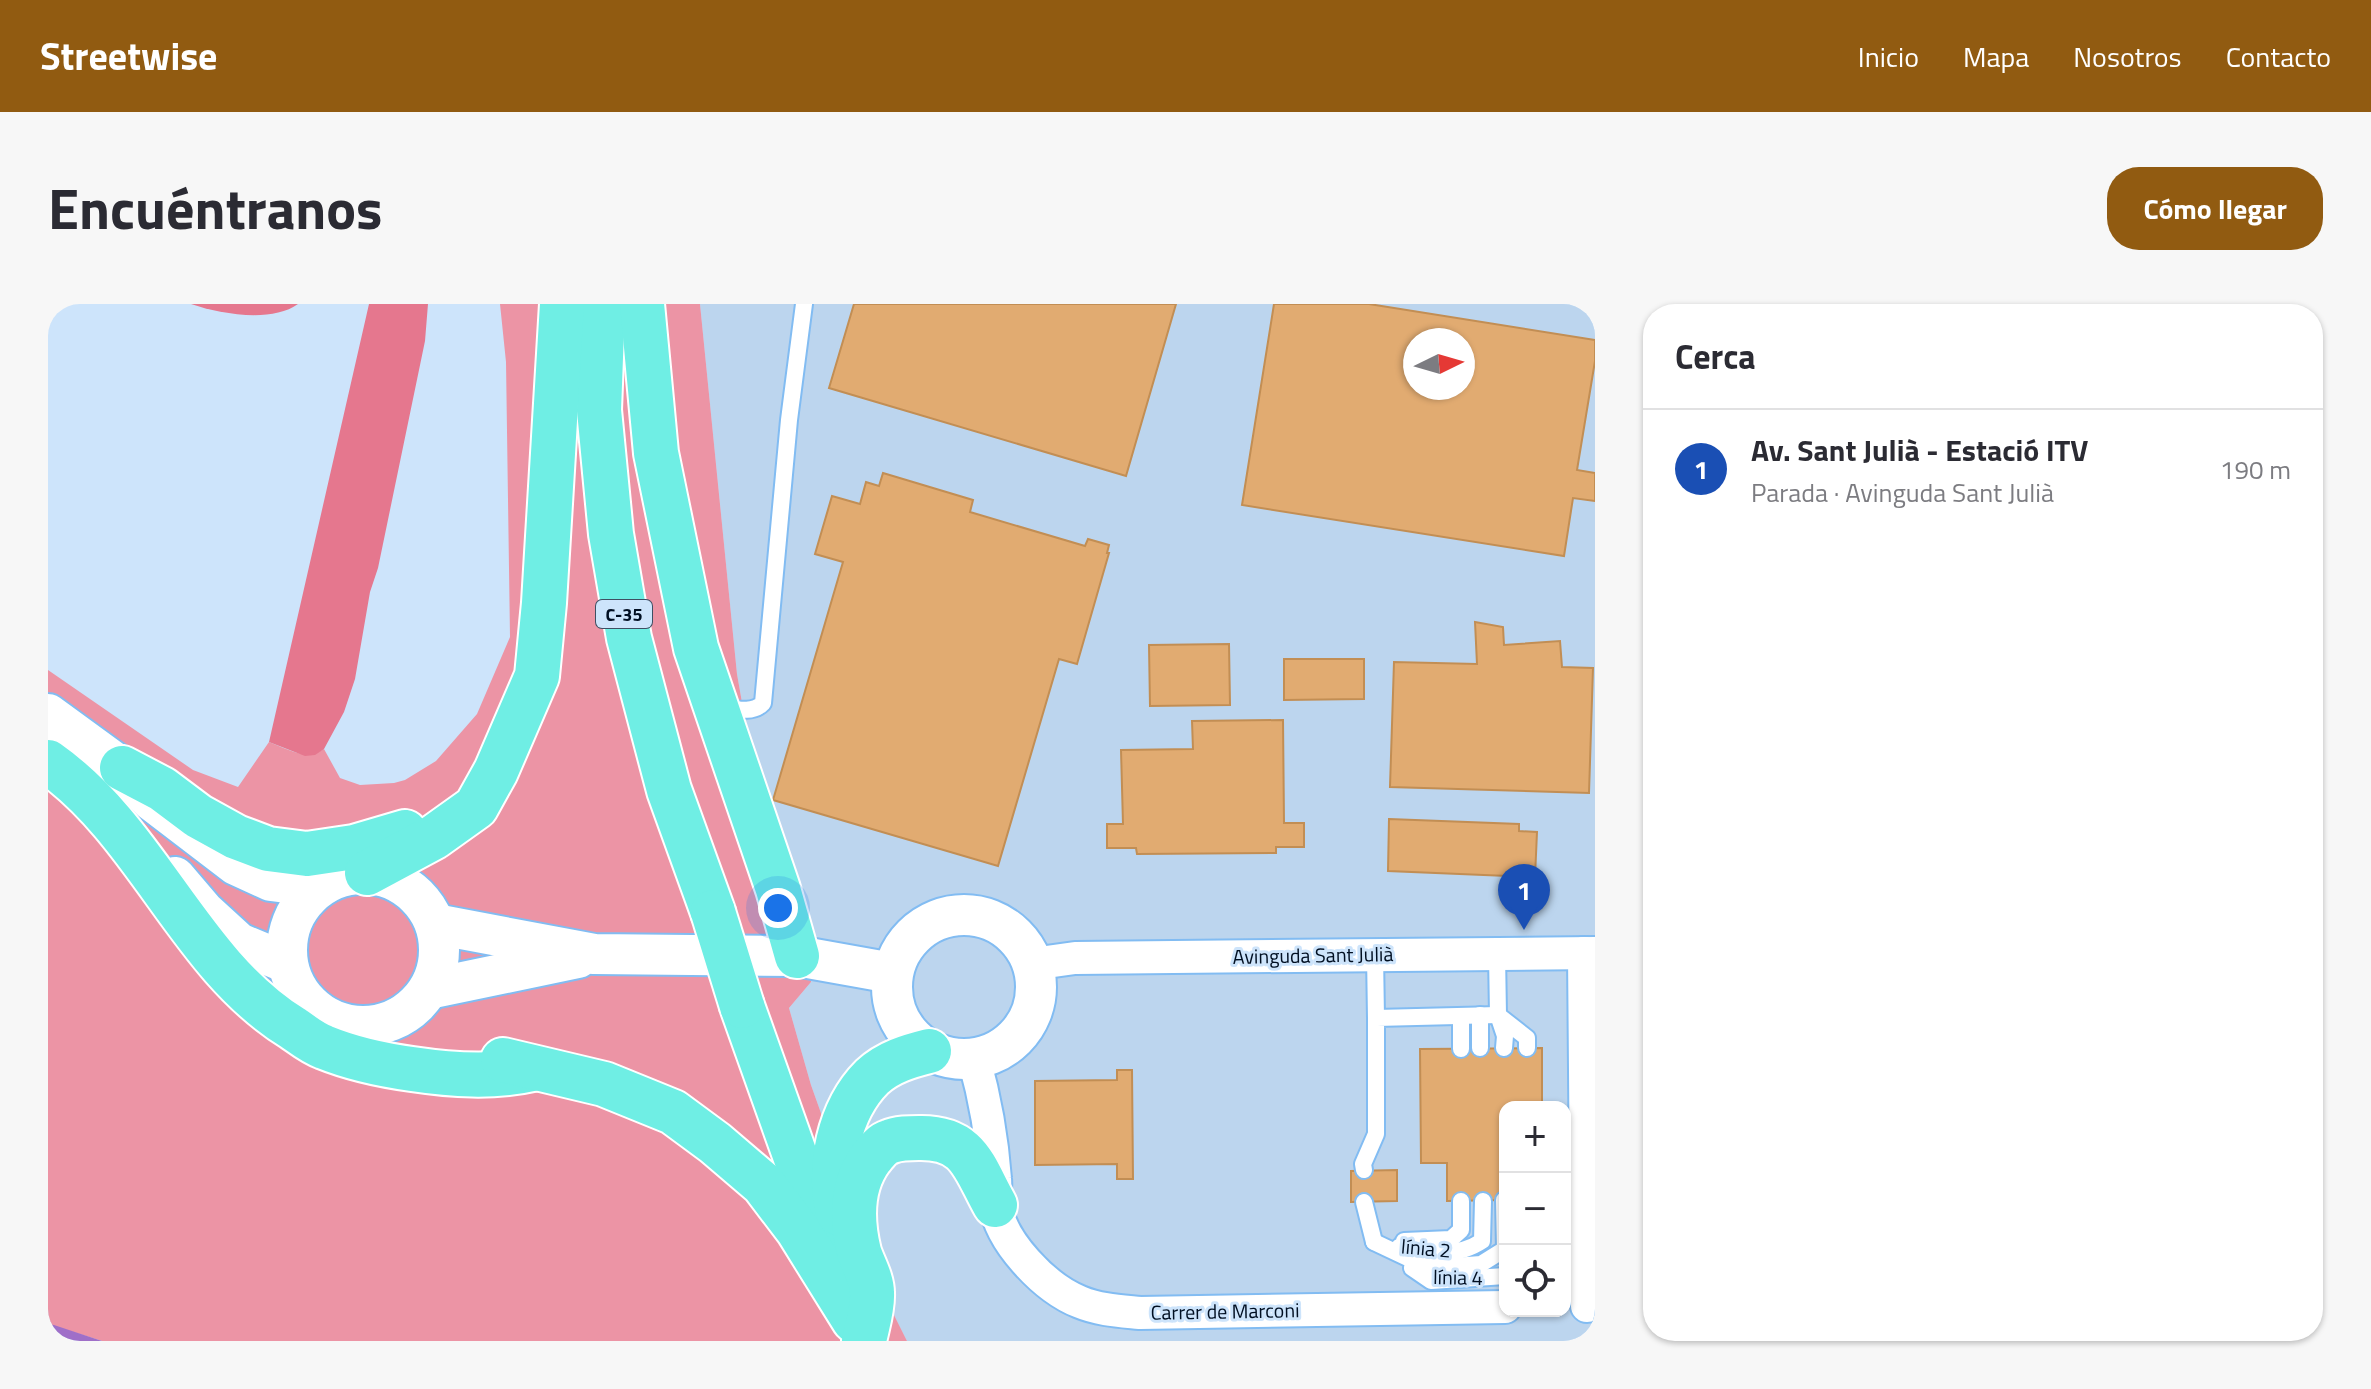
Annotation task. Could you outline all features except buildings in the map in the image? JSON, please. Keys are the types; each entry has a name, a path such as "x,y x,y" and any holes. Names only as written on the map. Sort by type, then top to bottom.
{"highway":[{"path":"367,873 434,837 476,807 496,771 537,676 562,304"},
{"name":"C-35","path":"603,304 599,410 611,534 629,638 669,790 713,912 742,1006 860,1334"},
{"path":"642,304 656,453 696,648 778,889 797,956"},
{"path":"48,762 113,823 219,963 250,997 281,1021 322,1047 388,1066 505,1075 532,1069"},
{"path":"122,768 162,789 198,816 236,837 268,849 307,854 394,837 433,820 496,771"},
{"path":"370,1027 386,1051 505,1060 604,1084 673,1112 763,1184 798,1230 860,1334"},
{"path":"859,1249 840,1221 834,1197 834,1168 843,1127 871,1078 886,1066 929,1051"},
{"path":"860,1334 872,1292 859,1249 855,1187 861,1171 876,1151 887,1142 933,1138 965,1151 976,1164 995,1205"}],"street":[{"path":"48,714 122,768 151,800 236,865 271,881 318,887"},
{"path":"48,746 106,794 204,911 239,943 287,963"},
{"path":"367,873 389,877 409,888 425,904 435,924 440,946 438,968 429,989 414,1007 393,1020 370,1027 347,1025 326,1017 308,1004 295,985 287,963 286,941 292,921 303,902 318,887 342,876 367,873"},
{"path":"948,916 990,919 1008,929 1023,945 1032,964 1036,981 1035,1000 1020,1033 991,1054 974,1059 943,1057 929,1051 914,1040 895,1010 891,992 892,973 899,953 912,936 929,923 948,916"},
{"path":"435,924 594,954 797,956 892,973"},
{"path":"1582,1306 1590,953"},
{"name":"Avinguda Sant Julià","path":"1032,964 1075,958 1590,953"},
{"path":"429,989 594,954"},
{"path":"974,1059 986,1102 995,1205"},
{"name":"Carrer de Marconi","path":"995,1205 1018,1252 1037,1274 1059,1292 1081,1303 1109,1310 1140,1313 1499,1307"}],"lane":[{"path":"715,706 750,710 763,703 789,420 804,304"},
{"path":"1364,1170 1363,1164 1376,1134 1375,954"},
{"path":"1497,954 1498,1015 1505,1036 1504,1048"},
{"path":"1480,1015 1480,1048"},
{"path":"1376,1018 1498,1015 1527,1038 1527,1048"},
{"path":"1461,1016 1461,1049"},
{"path":"1374,1242 1451,1239 1461,1230 1461,1201"},
{"name":"línia 2","path":"1374,1242 1430,1253 1468,1251 1482,1241 1483,1201"},
{"path":"1364,1202 1374,1242"},
{"path":"1374,1242 1429,1268 1481,1264 1505,1249 1505,1245"},
{"name":"línia 4","path":"1374,1242 1431,1281 1499,1276"}],"shaded area":[{"path":"191,304 298,304 274,313 246,315"},
{"path":"369,304 428,304 425,341 378,568 370,592 355,679 344,712 324,749 315,755 305,756 269,742"},
{"path":"500,304 700,304 737,674 750,748 811,936 811,982 789,1008 811,1085 890,1307 907,1341 102,1341 48,1324 48,670 193,770 238,787 269,742 303,754 324,749 340,778 360,785 405,780 436,761 477,714 510,637 506,362"},
{"path":"700,304 1595,304 1595,1341 907,1341 890,1307 811,1085 789,1008 811,982 750,748 737,674"},
{"path":"48,1324 54,1325 102,1341 48,1341"}],"place":[{"name":"Av. Sant Julià - Estació ITV","path":"1524,930"}]}
